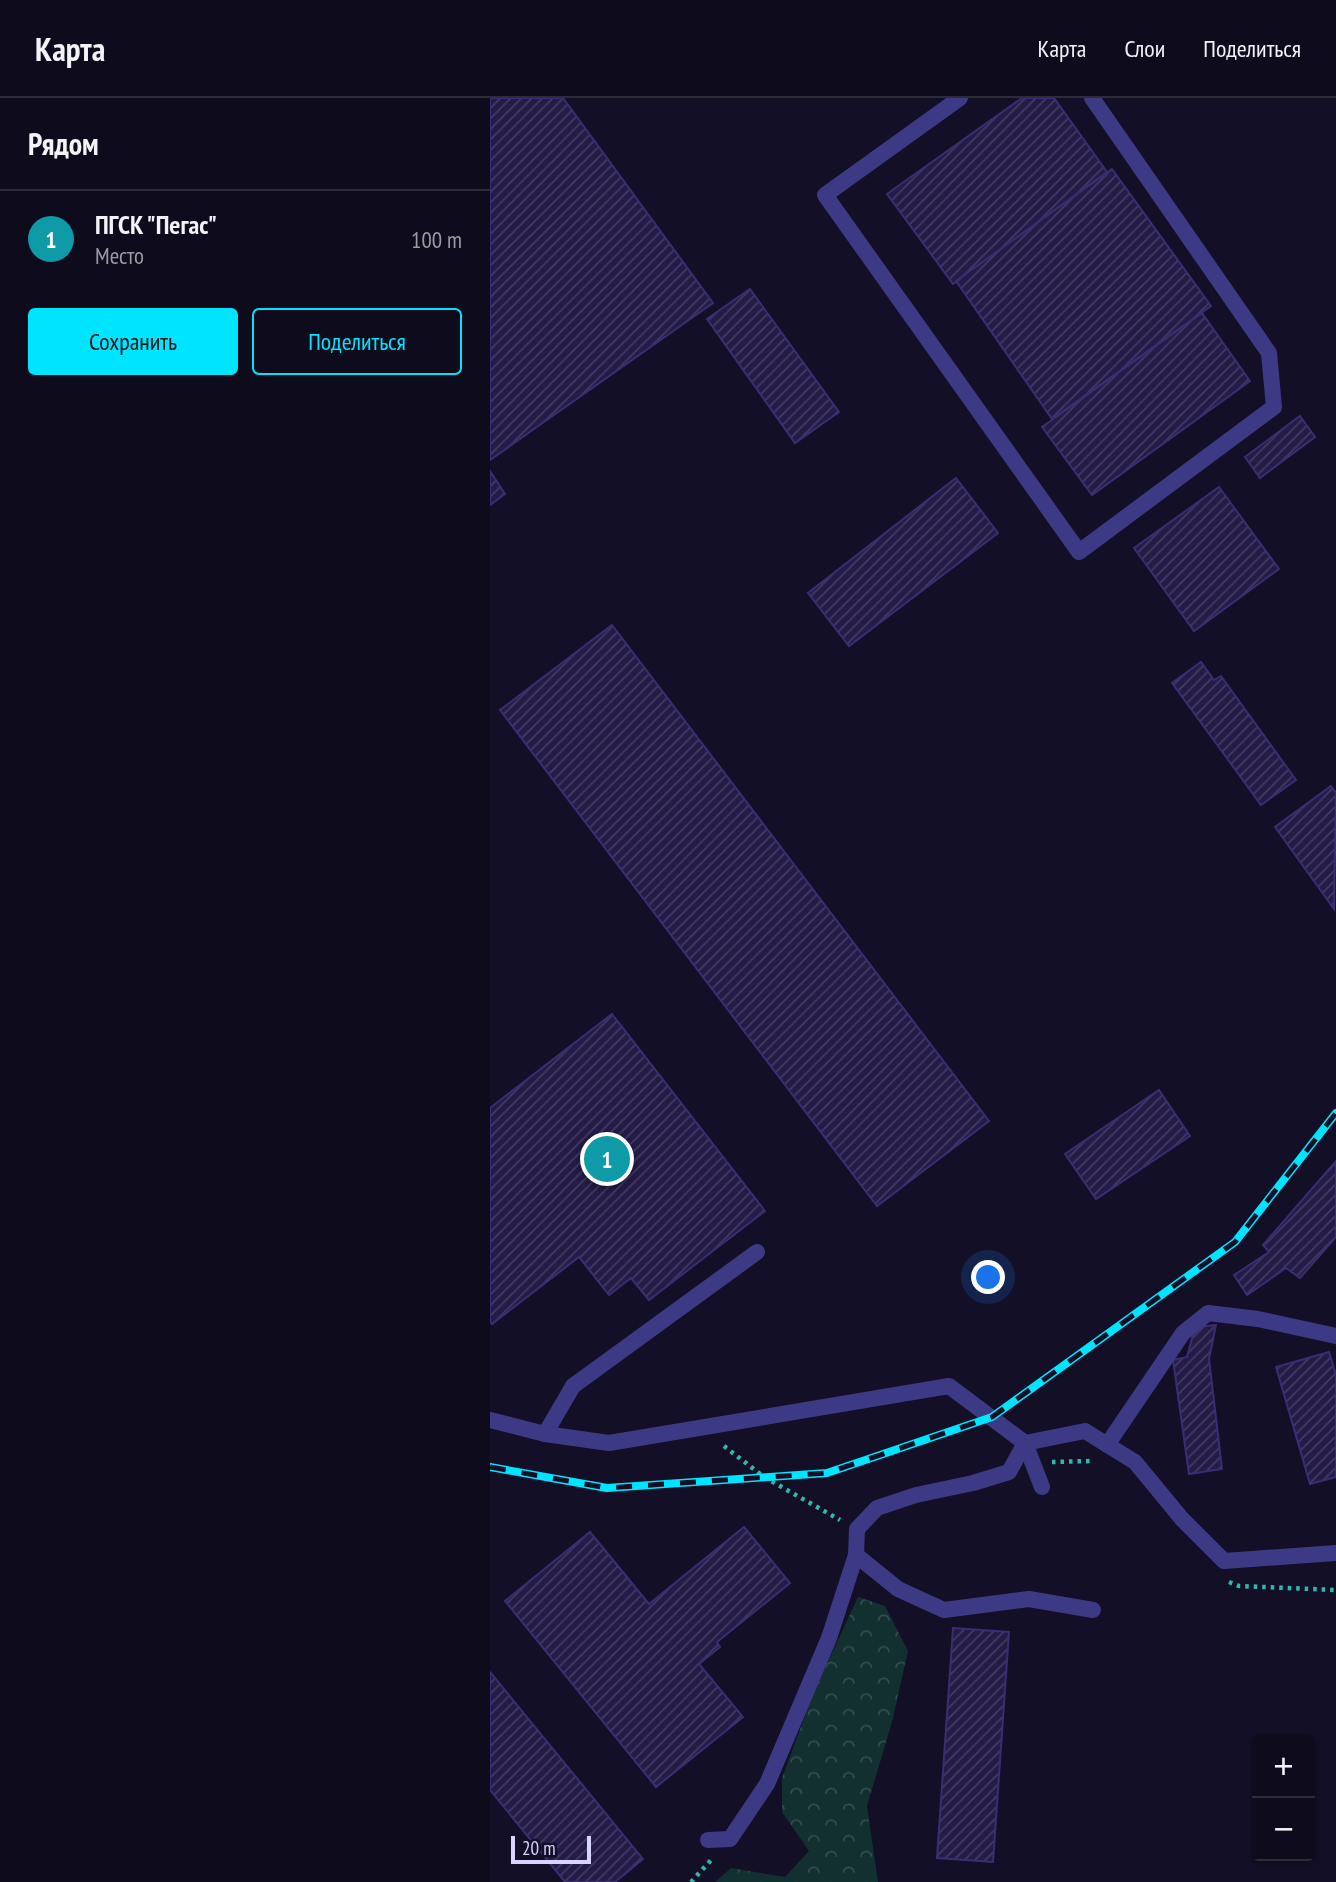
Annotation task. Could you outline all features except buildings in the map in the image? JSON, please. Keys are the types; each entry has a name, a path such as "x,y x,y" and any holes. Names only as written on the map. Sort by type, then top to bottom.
{"lane":[{"path":"960,98 825,195 1079,552 1274,407 1269,353 1092,98"},
{"path":"545,1434 573,1386 757,1252"},
{"path":"1107,1445 1183,1333 1208,1313 1258,1319 1336,1336"},
{"path":"490,1420 545,1434 609,1443 949,1386 1025,1443 1042,1487"},
{"path":"708,1840 730,1839 767,1784 830,1639 856,1555 858,1529 877,1508 916,1495 1009,1472 1025,1443 1084,1431 1135,1462 1182,1519 1224,1561 1336,1553"},
{"path":"856,1555 898,1589 944,1610 1029,1599 1093,1610"}],"path":[{"path":"702,1427 764,1477 858,1529"}],"green space":[{"path":"858,1597 885,1606 908,1651 892,1722 867,1806 878,1882 715,1882 731,1868 785,1877 809,1851 782,1812 782,1778 813,1694"}],"railway":[{"path":"490,1467 607,1488 827,1473 992,1417 1235,1242 1336,1113"}],"place":[{"name":"ПГСК \"Пегас\"","path":"607,1159"}]}
